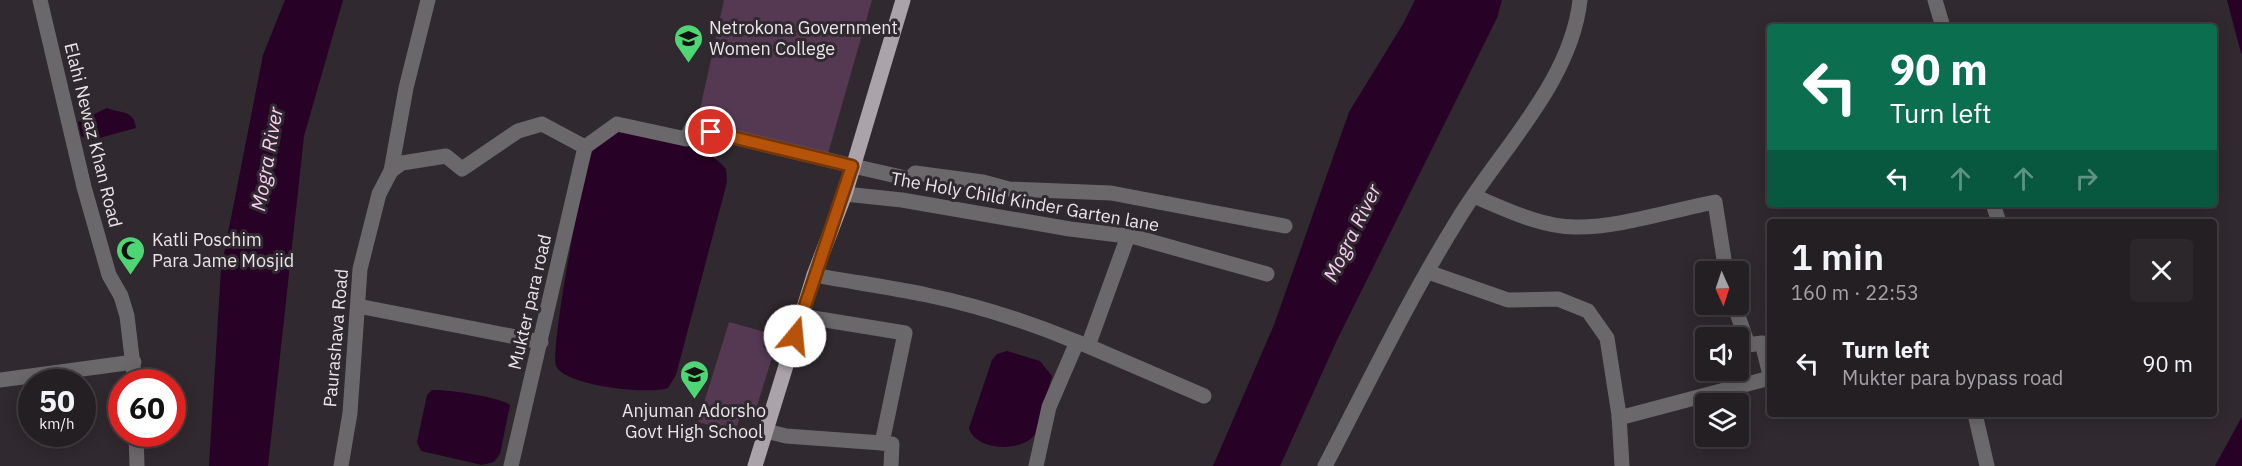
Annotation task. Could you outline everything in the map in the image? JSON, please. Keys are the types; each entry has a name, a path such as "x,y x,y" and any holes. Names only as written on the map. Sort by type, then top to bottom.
{"main road":[{"path":"755,466 814,275 845,194 903,0"}],"street":[{"name":"Elahi Newaz Khan Road","path":"40,0 84,187 109,274 121,296 127,316 134,369"},
{"name":"Paurashava Road","path":"341,466 350,413 360,269 379,194 391,171 406,88 428,0"},
{"path":"1326,466 1457,219 1510,147 1561,63 1578,20 1580,0"},
{"path":"1935,0 1942,24"},
{"path":"391,171 402,163 446,156 462,169 518,131 542,124 585,147 617,124 686,140 692,128 910,179 915,173 983,182 1009,189 1111,193 1285,226"},
{"name":"Mukter para road","path":"511,466 542,342 585,147"},
{"name":"The Holy Child Kinder Garten lane","path":"845,194 912,201 1070,229 1128,236 1267,274"},
{"path":"1474,196 1510,211 1574,227 1603,225 1715,202 1724,261"},
{"path":"1036,466 1049,407 1083,344 1128,236"},
{"path":"1428,272 1508,300 1558,299 1588,311 1607,338 1619,418 1622,466"},
{"path":"814,275 938,297 1036,325 1204,396"},
{"path":"358,306 542,342"},
{"path":"1738,315 1748,345 1762,343 1767,364"},
{"path":"801,316 905,333 882,443"},
{"path":"0,380 134,362"},
{"path":"1619,418 1767,378"},
{"path":"1977,417 1987,466"},
{"path":"766,431 786,436 892,444 891,466"},
{"path":"136,447 137,466"}],"shaded area":[{"path":"724,0 872,0 827,157 697,123"},
{"path":"729,322 768,333 763,347 774,351 753,419 740,416 735,433 698,422"}],"water":[{"name":"Mogra River","path":"285,0 343,0 304,136 268,466 209,466 221,269 263,55"},
{"name":"Mogra River","path":"1415,0 1502,0 1497,18 1337,340 1280,466 1213,466 1274,325 1349,112 1403,24"},
{"path":"2227,0 2242,0 2242,54 2241,53"},
{"path":"107,108 130,115 136,128 92,140 81,136 78,122"},
{"path":"618,132 661,137 691,146 704,152 726,169 727,182 676,375 668,388 658,390 590,384 563,373 556,366 563,293 583,184 595,146"},
{"path":"1007,351 1040,361 1052,376 1035,434 1020,444 1000,447 980,441 973,436 969,428 992,360 997,354"},
{"path":"432,390 485,396 510,405 500,454 494,462 482,465 421,451 417,442 427,395"},
{"path":"2242,417 2242,466 2215,466 2239,422"}],"place":[{"name":"Netrokona Government Women College","path":"688,64"},
{"name":"Katli Poschim Para Jame Mosjid","path":"131,276"},
{"name":"Anjuman Adorsho Govt High School","path":"694,400"}],"route":[{"path":"711,132 852,166 845,194 814,275 795,336"}]}
